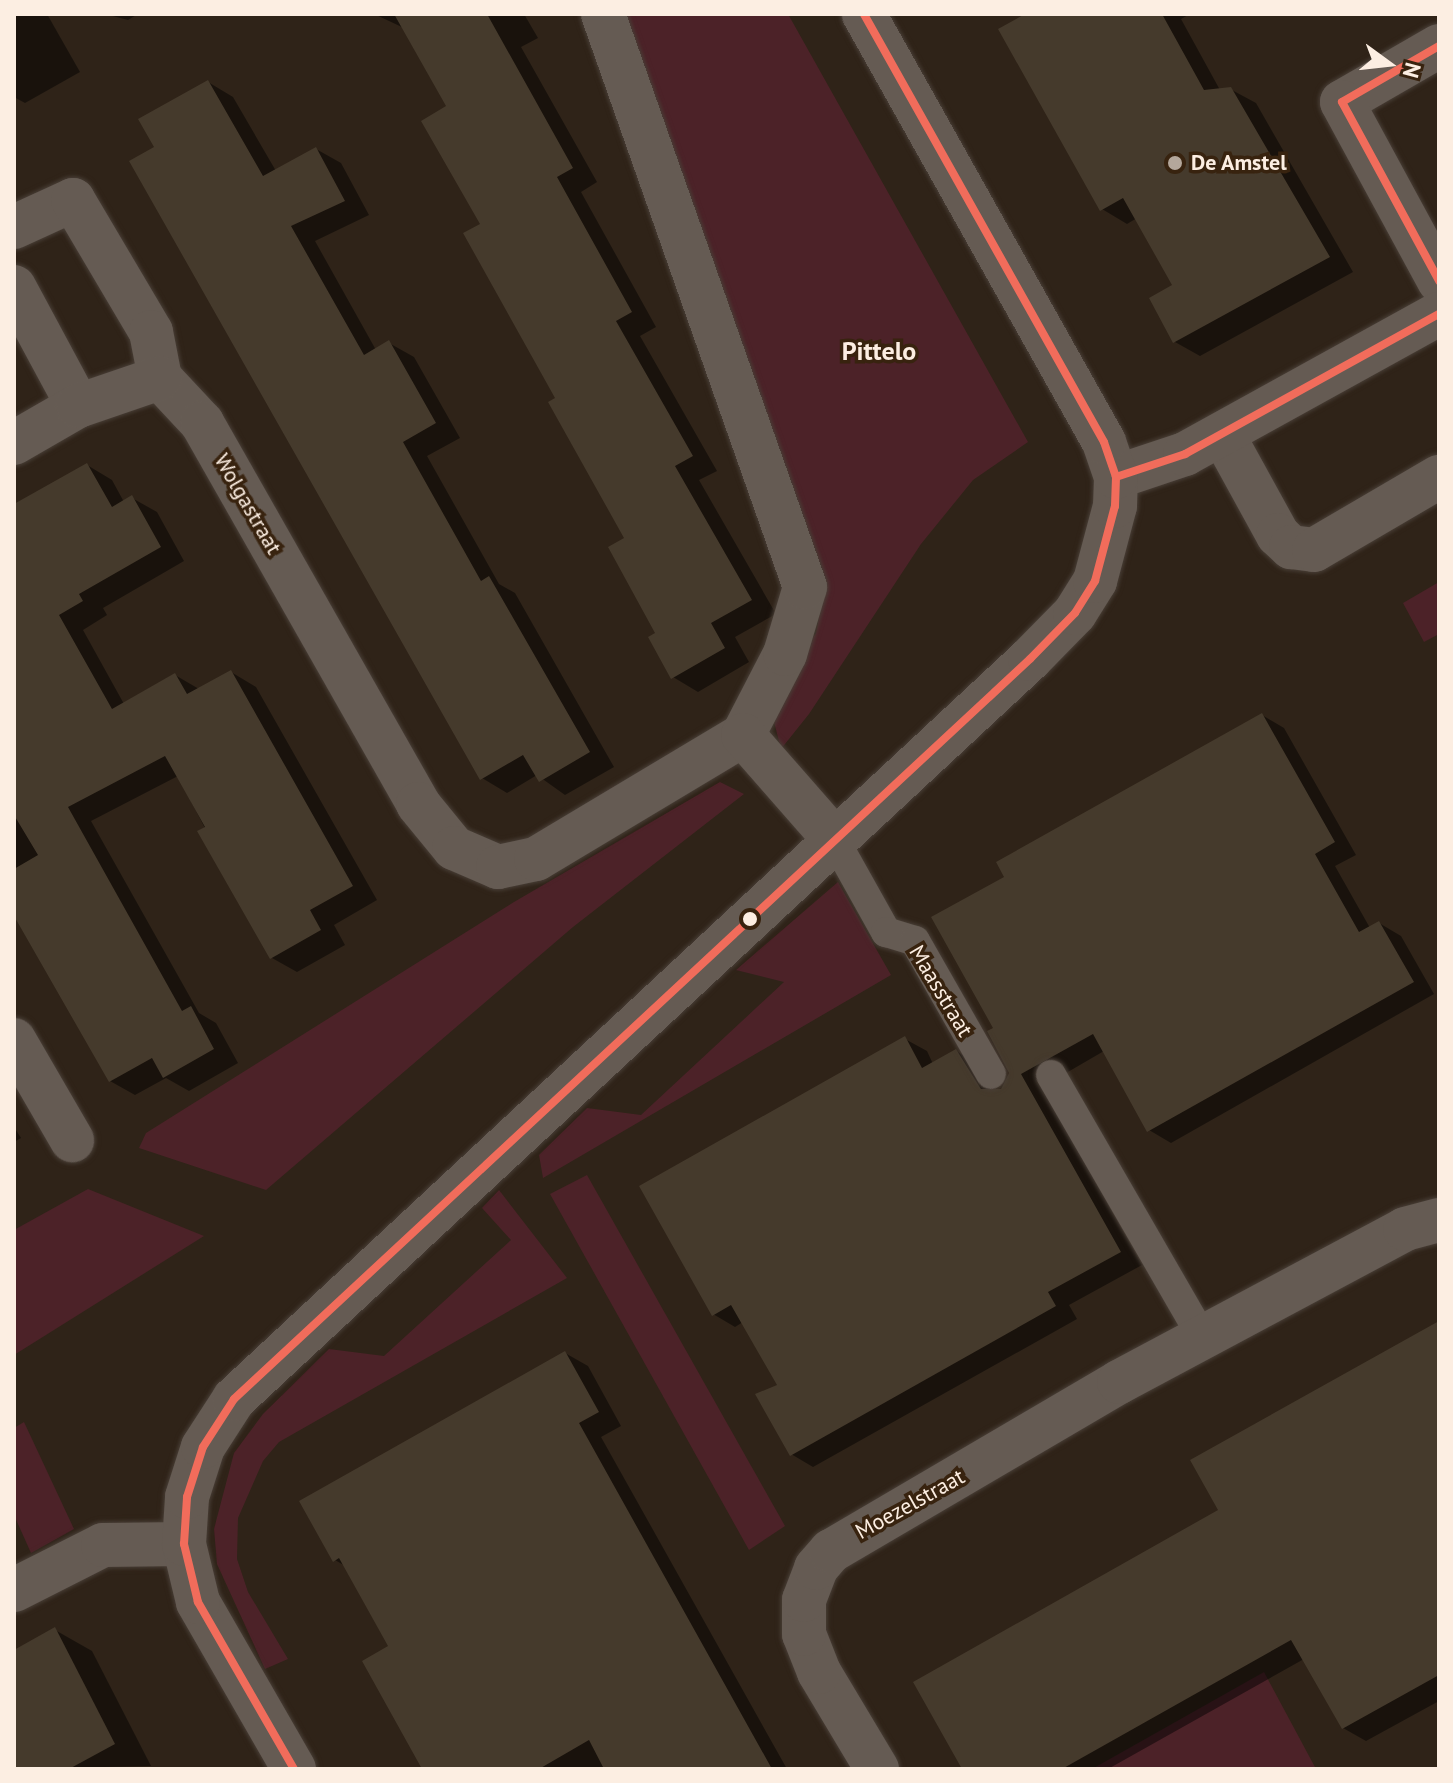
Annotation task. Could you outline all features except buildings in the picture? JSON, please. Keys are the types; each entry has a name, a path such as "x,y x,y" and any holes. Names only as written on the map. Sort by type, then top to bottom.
{"street":[{"path":"603,14 805,587 785,654 743,735 834,839"},
{"path":"294,1769 198,1602 184,1544 187,1497 203,1447 234,1399 1075,613 1095,581 1109,535 1116,477 1085,402 864,14"},
{"path":"1439,46 1342,102 1439,281"},
{"path":"14,227 73,200 151,332 160,378 78,406 14,443"},
{"path":"14,287 78,406"},
{"path":"1116,477 1185,454 1223,435 1439,314"},
{"name":"Wolgastraat","path":"160,378 202,423 418,804 454,848 498,867 536,859 743,735"},
{"path":"1223,435 1278,535 1291,547 1314,550 1439,477"},
{"path":"14,1040 72,1140"},
{"name":"Moezelstraat","path":"877,1769 819,1672 804,1634 804,1600 816,1568 851,1536 1119,1382 1204,1340 1405,1229 1439,1220"},
{"path":"14,1590 103,1545 184,1544"}],"lane":[{"name":"Maasstraat","path":"834,839 886,932 915,941 991,1074"},
{"path":"1051,1075 1204,1340"}],"shaded area":[{"path":"624,14 788,14 1028,442 973,480 921,544 809,714 781,749 772,714 782,687 816,633 826,580"},
{"path":"1439,582 1439,634 1424,642 1403,603"},
{"path":"720,782 744,794 573,927 266,1190 139,1148 146,1133 514,902"},
{"path":"838,882 891,975 543,1178 539,1155 587,1108 641,1115 784,982 736,970"},
{"path":"587,1175 785,1526 749,1550 550,1194"},
{"path":"88,1189 204,1236 14,1355 14,1230"},
{"path":"499,1190 567,1278 279,1442 263,1461 238,1518 237,1559 248,1592 288,1659 265,1669 217,1564 214,1529 234,1453 263,1414 329,1349 384,1356 511,1240 482,1208"},
{"path":"24,1422 74,1529 31,1553 14,1515 14,1428"},
{"path":"1264,1672 1316,1769 1092,1769"}],"transit line":[{"path":"294,1769 198,1602 184,1544 187,1497 203,1447 234,1399 1030,659 1075,613 1095,581 1115,506 1116,477 1104,442 864,14"},
{"path":"1439,46 1342,102 1439,281"},
{"path":"1116,477 1185,454 1439,314"}],"place":[{"name":"De Amstel","path":"1175,163"}],"district":[{"name":"Pittelo","path":"879,351"}]}
